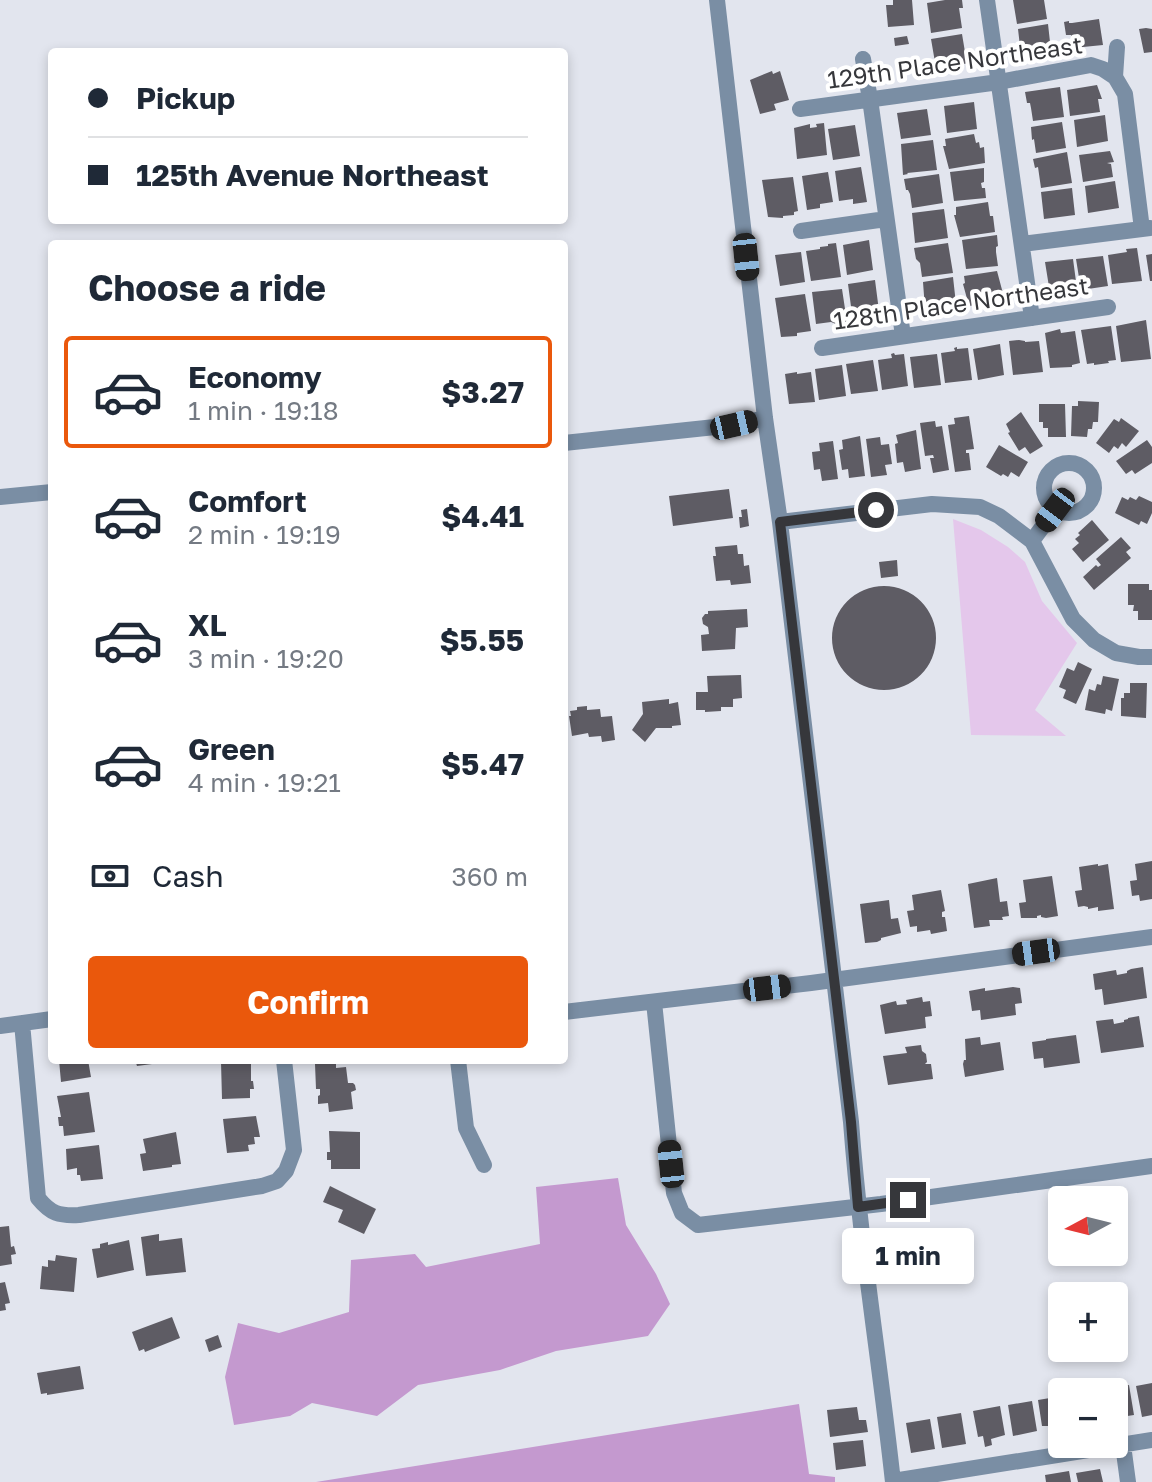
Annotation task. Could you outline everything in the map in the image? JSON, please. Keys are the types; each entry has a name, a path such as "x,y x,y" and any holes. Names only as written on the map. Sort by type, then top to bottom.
{"street":[{"path":"717,0 893,1482 1048,1457"},
{"path":"987,0 1032,318"},
{"path":"1022,244 1147,229 1125,94 1115,77 1117,47"},
{"path":"863,59 903,336"},
{"name":"129th Place Northeast","path":"800,109 999,82 1091,65 1115,77"},
{"path":"801,231 886,219"},
{"name":"128th Place Northeast","path":"822,348 1108,307"},
{"path":"568,443 734,425 765,418"},
{"path":"0,497 48,492"},
{"path":"780,522 932,504 980,507 999,516 1032,541 1073,619 1094,640 1116,653 1152,657"},
{"path":"1032,541 1055,510"},
{"path":"568,1012 1152,937"},
{"path":"654,1002 674,1193 682,1213 698,1225 858,1207 1152,1166"},
{"path":"0,1026 48,1020"},
{"path":"22,1023 38,1198 48,1210 64,1216 262,1186 277,1181 286,1171 294,1150 284,1064"},
{"path":"458,1064 466,1128 484,1165"},
{"path":"1128,1444 1152,1440"},
{"path":"1125,1458 1128,1482"}],"shaded area":[{"path":"953,519 981,530 1025,562 1042,601 1077,643 1035,710 1066,736 971,735"},
{"path":"618,1178 626,1225 670,1304 648,1336 556,1351 500,1370 418,1385 377,1416 312,1403 290,1416 234,1425 225,1377 238,1323 279,1333 349,1312 351,1260 415,1254 426,1267 540,1244 536,1187"},
{"path":"799,1404 809,1474 835,1477 835,1482 316,1482"}],"building":[{"path":"893,0 912,0 914,25 888,27 886,5 893,5"},
{"path":"962,0 963,8 959,8 962,28 931,33 927,3"},
{"path":"1013,0 1044,0 1047,19 1017,24"},
{"path":"1099,19 1103,45 1073,48 1064,22"},
{"path":"1048,24 1051,51 1021,55 1018,29"},
{"path":"1139,29 1152,29 1152,52 1144,53"},
{"path":"962,34 970,63 936,68 931,39"},
{"path":"907,36 909,44 895,46 894,38"},
{"path":"772,71 773,74 780,71 789,100 774,104 776,110 760,114 750,80"},
{"path":"1097,85 1102,99 1098,99 1100,112 1070,116 1067,90"},
{"path":"1060,87 1064,117 1033,121 1025,92"},
{"path":"974,102 977,129 947,133 944,106"},
{"path":"927,109 931,135 901,139 897,113"},
{"path":"1105,115 1108,141 1077,147 1074,120"},
{"path":"1062,122 1066,148 1036,153 1031,127"},
{"path":"824,123 827,155 797,159 794,128 810,124 810,128 817,127 816,124"},
{"path":"855,125 860,156 833,160 828,129"},
{"path":"974,134 976,143 979,142 980,148 984,147 985,163 949,169 943,146 946,146 945,139"},
{"path":"933,140 937,170 903,175 901,144"},
{"path":"1110,151 1114,162 1107,163 1111,164 1113,177 1083,182 1079,155"},
{"path":"1067,152 1072,183 1041,188 1038,167 1035,168 1033,159"},
{"path":"861,167 867,202 853,204 853,199 839,201 835,171"},
{"path":"984,168 984,182 981,183 986,198 954,201 950,172"},
{"path":"828,172 833,202 807,210 802,176"},
{"path":"939,174 943,203 912,208 904,179"},
{"path":"793,177 798,211 783,218 768,217 762,180"},
{"path":"1115,181 1119,208 1088,213 1085,186"},
{"path":"1072,188 1075,215 1044,219 1041,192"},
{"path":"988,202 995,232 960,237 954,215 956,207"},
{"path":"944,209 948,238 915,243 912,213"},
{"path":"997,235 998,266 966,269 962,240"},
{"path":"869,240 873,270 847,275 843,245"},
{"path":"836,243 841,277 811,281 806,251"},
{"path":"948,243 953,273 922,277 914,248"},
{"path":"1137,248 1142,281 1112,284 1108,255"},
{"path":"801,252 805,282 780,286 775,255"},
{"path":"1152,254 1152,281 1150,281 1146,255"},
{"path":"1103,256 1108,286 1081,290 1076,259"},
{"path":"1073,259 1077,289 1050,293 1045,262"},
{"path":"997,271 1005,301 969,306 964,276"},
{"path":"953,277 956,304 925,309 923,282"},
{"path":"875,280 879,311 866,315 866,312 852,314 848,284"},
{"path":"842,289 847,322 816,324 812,292"},
{"path":"805,294 811,331 781,337 775,298"},
{"path":"1146,320 1151,359 1121,362 1116,326"},
{"path":"1111,326 1116,360 1087,364 1081,330"},
{"path":"1060,329 1061,333 1075,331 1080,363 1072,367 1050,368 1045,333"},
{"path":"1009,341 1039,341 1043,372 1013,375"},
{"path":"1000,344 1004,375 978,380 973,349"},
{"path":"957,347 968,348 972,380 945,383 941,353 955,351"},
{"path":"891,354 904,354 908,386 882,390 878,360 892,358"},
{"path":"937,354 941,385 914,388 910,357"},
{"path":"873,360 878,391 851,394 846,364"},
{"path":"842,365 846,396 819,400 815,369"},
{"path":"811,372 815,402 789,404 785,374"},
{"path":"1078,401 1099,402 1098,422 1093,422 1087,437 1071,436 1072,406 1078,406"},
{"path":"1039,404 1065,404 1066,437 1048,437 1048,428 1043,428 1043,422 1039,422"},
{"path":"1021,412 1043,446 1030,454 1025,447 1019,451 1006,424"},
{"path":"969,416 974,449 966,450 966,453 969,453 971,470 955,472 948,425 955,424 954,418"},
{"path":"1121,418 1139,431 1126,447 1122,443 1118,449 1114,446 1109,453 1096,443 1114,419 1119,422"},
{"path":"935,421 936,427 942,426 949,470 933,473 930,458 934,458 933,455 925,456 920,423"},
{"path":"916,430 921,469 905,472 903,462 897,463 896,435"},
{"path":"860,436 865,476 849,478 848,469 842,470 839,450 843,449 842,440"},
{"path":"880,437 881,445 889,444 892,464 885,465 887,475 871,477 866,439"},
{"path":"1147,440 1152,447 1152,463 1135,474 1132,470 1126,474 1116,461"},
{"path":"833,441 838,479 822,481 820,469 814,470 812,452 820,451 819,443"},
{"path":"999,445 1028,462 1019,477 1011,472 1008,477 1001,476 986,467"},
{"path":"729,489 733,518 673,526 669,496"},
{"path":"1139,496 1152,502 1152,513 1147,524 1141,521 1139,525 1115,513 1122,497 1136,500"},
{"path":"747,509 749,526 740,528 741,510"},
{"path":"1092,520 1109,540 1083,562 1072,549 1079,543 1075,539 1080,535 1078,533"},
{"path":"1121,537 1131,548 1126,552 1131,558 1094,590 1083,577 1096,565 1101,565 1096,559"},
{"path":"737,545 738,554 743,554 744,566 749,565 751,583 731,585 730,580 716,581 715,547"},
{"path":"897,560 898,576 881,578 879,562"},
{"path":"1128,584 1149,584 1149,590 1152,590 1152,620 1138,620 1138,611 1133,611 1134,605 1128,605"},
{"path":"884,586 904,590 921,601 932,618 936,638 932,658 921,675 904,686 884,690 864,686 847,675 836,658 832,638 836,618 847,601 864,590"},
{"path":"747,609 748,627 736,628 735,649 702,651 701,635 709,634 702,618 708,611"},
{"path":"1078,662 1092,669 1076,704 1063,698 1066,690 1059,687 1067,668 1074,671"},
{"path":"741,675 742,698 733,699 733,707 721,707 721,711 696,710 696,692 708,692 707,676"},
{"path":"1103,676 1119,679 1112,711 1106,709 1105,714 1085,710 1089,689 1095,691 1097,684 1101,685"},
{"path":"1130,683 1147,683 1146,718 1121,716 1121,698 1124,698 1124,693 1130,693"},
{"path":"669,699 669,704 678,702 681,725 656,728 645,742 632,730 643,714 642,702"},
{"path":"587,706 587,710 600,709 601,717 612,716 615,740 602,742 601,736 589,737 588,733 572,736 570,711"},
{"path":"1152,861 1152,899 1140,901 1139,895 1132,896 1130,881 1137,880 1135,864"},
{"path":"1108,864 1114,909 1098,911 1098,907 1078,907 1075,891 1082,890 1079,867"},
{"path":"1052,876 1058,916 1021,918 1019,903 1026,902 1023,880"},
{"path":"997,878 1000,902 1007,901 1009,916 1002,917 1003,920 989,920 990,926 974,928 968,884"},
{"path":"941,890 945,911 942,917 945,917 947,931 931,934 930,930 917,932 917,926 910,927 907,911 914,910 912,895"},
{"path":"889,900 891,919 898,918 901,933 865,943 860,904"},
{"path":"1143,967 1147,998 1104,1005 1102,989 1095,990 1093,974 1116,970 1117,975"},
{"path":"1020,988 1022,1003 1015,1004 1016,1015 981,1020 980,1010 972,1011 969,991"},
{"path":"922,997 923,1002 930,1001 932,1016 925,1017 926,1028 885,1034 880,1005 896,1001 897,1005 907,1004 906,1000"},
{"path":"1139,1016 1144,1047 1101,1053 1096,1021 1113,1019 1114,1024"},
{"path":"1076,1035 1080,1063 1044,1068 1043,1058 1034,1059 1032,1042"},
{"path":"980,1037 981,1045 1000,1042 1004,1070 965,1077 965,1039"},
{"path":"921,1045 926,1054 925,1064 931,1064 933,1079 888,1085 883,1056 907,1053 905,1047"},
{"path":"59,1064 89,1064 91,1077 61,1082"},
{"path":"221,1064 251,1064 254,1089 250,1089 250,1098 222,1099"},
{"path":"315,1064 346,1067 348,1083 353,1083 356,1090 351,1092 353,1109 329,1112 328,1103 318,1104 320,1089 316,1089"},
{"path":"89,1092 95,1132 64,1136 63,1126 59,1126 58,1117 61,1117 57,1096"},
{"path":"256,1116 260,1137 254,1137 255,1144 248,1145 249,1151 227,1153 223,1119"},
{"path":"329,1131 360,1132 360,1169 331,1169 331,1160 327,1160 327,1152 330,1152"},
{"path":"176,1132 181,1164 143,1171 140,1154 146,1153 143,1139"},
{"path":"99,1145 103,1179 81,1181 77,1168 67,1170 66,1149"},
{"path":"330,1186 376,1209 364,1234 338,1222 343,1210 323,1202"},
{"path":"9,1226 11,1247 14,1246 16,1254 11,1255 12,1264 0,1266 0,1227"},
{"path":"159,1234 159,1241 182,1238 186,1272 146,1276 141,1237"},
{"path":"129,1240 134,1270 97,1278 92,1249 108,1242 108,1245"},
{"path":"56,1255 77,1258 74,1292 40,1289 42,1266 48,1267 48,1260 55,1261"},
{"path":"5,1282 10,1303 5,1304 6,1310 0,1311 0,1283"},
{"path":"172,1317 180,1338 145,1352 144,1349 139,1351 132,1332"},
{"path":"218,1335 222,1347 209,1352 205,1340"},
{"path":"80,1366 84,1389 41,1394 37,1373"},
{"path":"1152,1383 1152,1415 1142,1417 1136,1386"},
{"path":"1128,1385 1134,1415 1128,1416"},
{"path":"1048,1398 1048,1426 1042,1426 1038,1400"},
{"path":"1032,1401 1037,1431 1013,1436 1008,1405"},
{"path":"1000,1406 1005,1435 991,1439 992,1445 985,1447 983,1436 978,1437 973,1411"},
{"path":"857,1407 859,1420 866,1420 868,1432 830,1437 827,1410"},
{"path":"961,1413 966,1444 942,1448 937,1417"},
{"path":"930,1419 935,1449 911,1453 906,1423"},
{"path":"863,1440 866,1466 836,1470 833,1443"},
{"path":"1100,1469 1103,1482 1078,1482 1076,1473"},
{"path":"1069,1471 1071,1482 1046,1482 1045,1475"}],"route":[{"path":"876,510 780,522 851,1122 858,1207 908,1200"}]}
